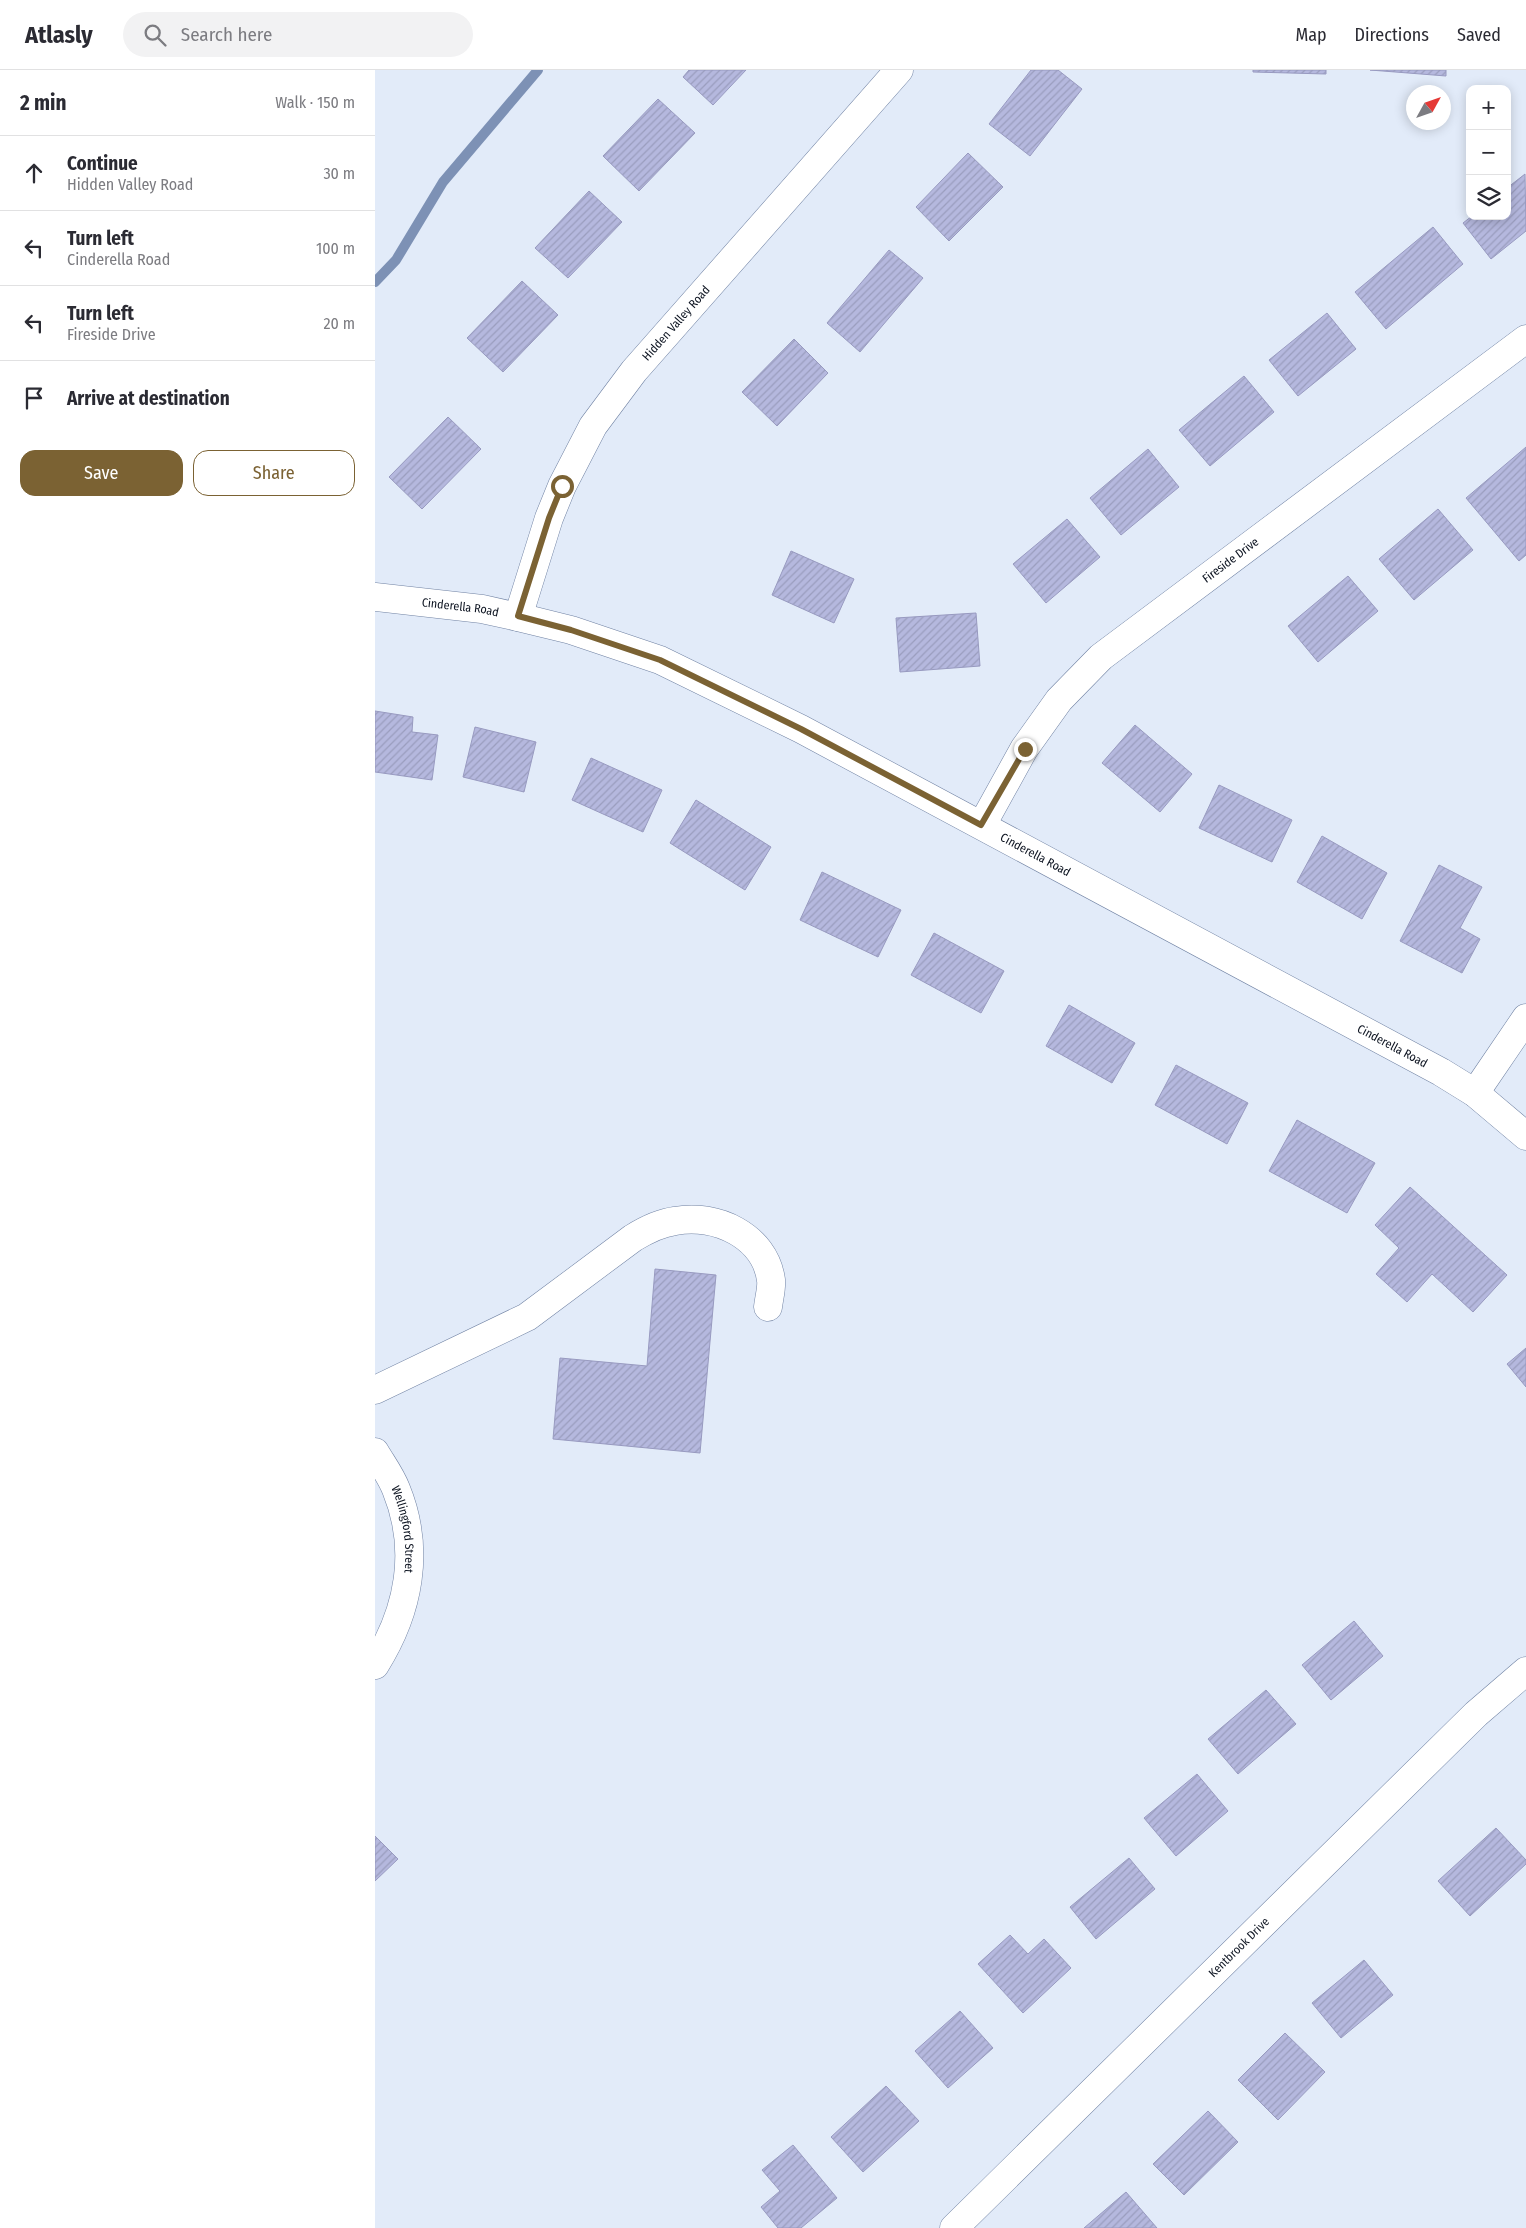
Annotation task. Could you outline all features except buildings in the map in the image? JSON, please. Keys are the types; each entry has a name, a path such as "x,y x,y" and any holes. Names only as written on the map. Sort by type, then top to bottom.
{"street":[{"name":"Hidden Valley Road","path":"518,616 549,518 562,486 593,426 634,371 899,70"},
{"name":"Fireside Drive","path":"981,825 1030,741 1059,700 1101,657 1526,339"},
{"name":"Cinderella Road","path":"375,597 481,609 518,616 571,630 660,660 801,729 1441,1072 1475,1093 1526,1136"},
{"path":"1475,1093 1526,1018"},
{"path":"375,1390 527,1316 633,1238 651,1227 675,1220 697,1219 717,1222 754,1243 767,1262 771,1281 768,1307"},
{"name":"Wellingford Street","path":"375,1452 396,1489 409,1533 411,1553 409,1578 396,1625 375,1665"},
{"name":"Kentbrook Drive","path":"954,2228 1476,1714 1526,1671"}],"waterway":[{"path":"375,282 396,260 443,182 538,70"}],"route":[{"path":"562,486 549,518 518,616 571,630 660,660 801,729 981,825 1025,749"}]}
